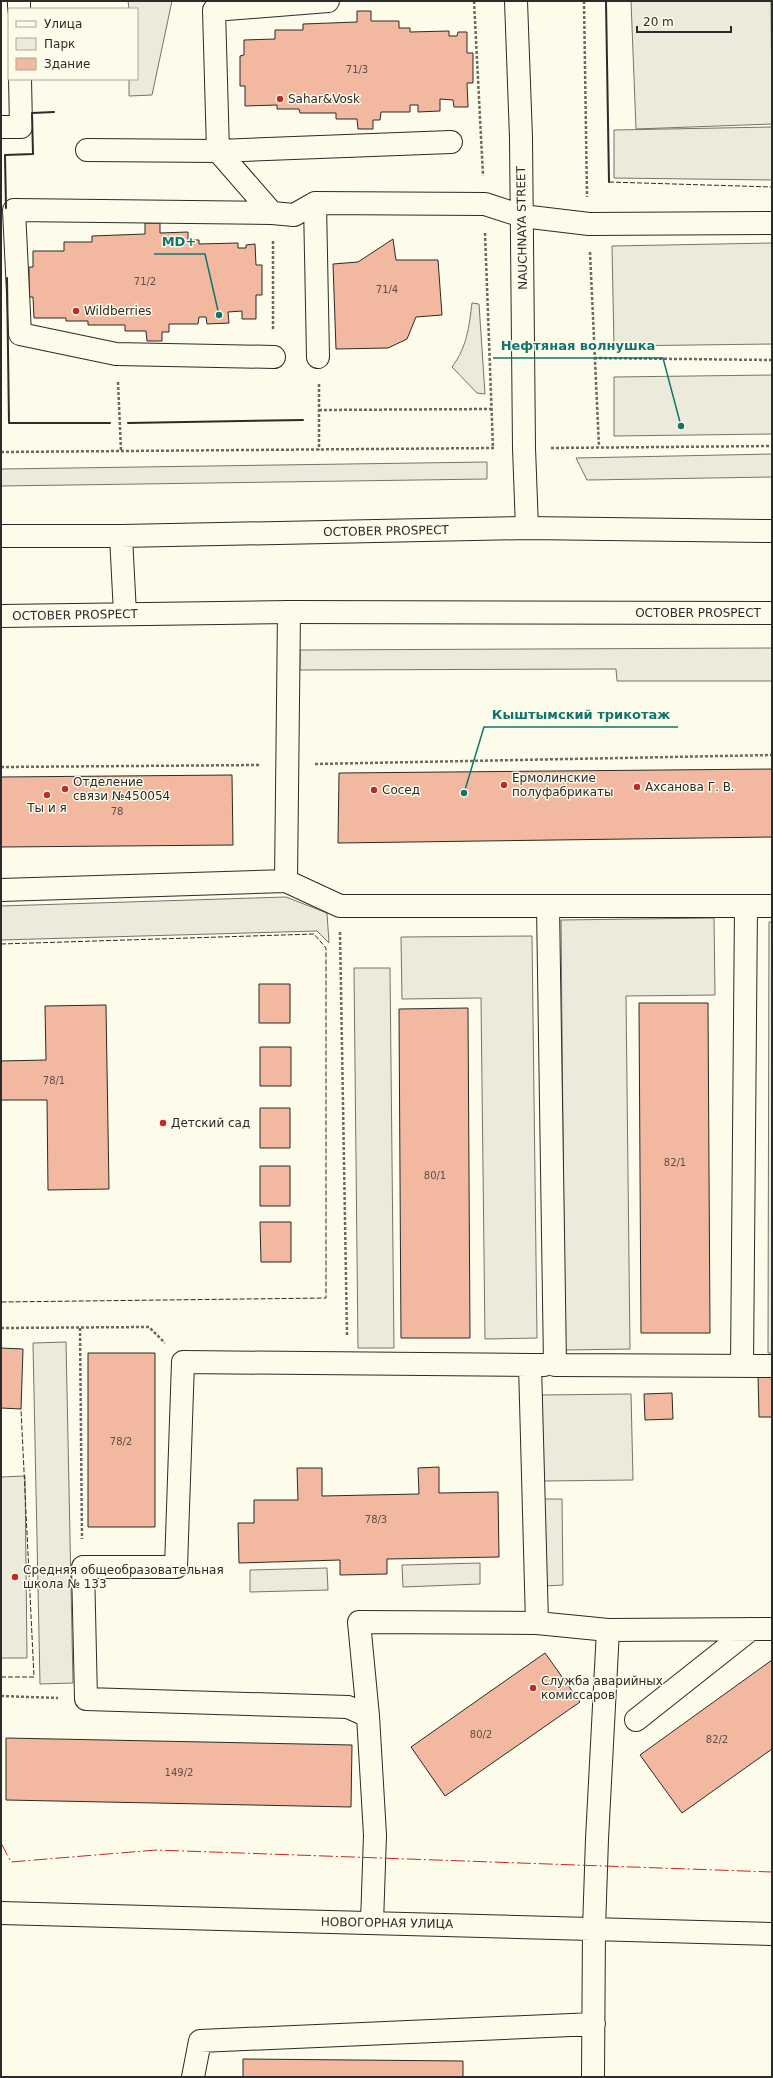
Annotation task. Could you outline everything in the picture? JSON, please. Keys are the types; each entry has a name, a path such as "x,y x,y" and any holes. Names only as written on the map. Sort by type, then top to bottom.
{"main road":[{"path":"272,213 218,151 214,10 328,1"},
{"name":"NAUCHNAYA STREET","path":"516,1 522,216 524,448 527,528"},
{"path":"1,127 21,127 20,80"},
{"path":"87,150 218,151 451,142"},
{"path":"315,203 318,357"},
{"path":"274,357 116,354 20,334 14,210 272,213 294,215 315,203 485,204 522,216 589,224 772,223"},
{"name":"OCTOBER PROSPECT","path":"1,536 121,536 527,528 772,531"},
{"path":"121,536 125,614"},
{"path":"286,881 286,765 289,612"},
{"name":"OCTOBER PROSPECT","path":"1,616 289,612 772,613"},
{"path":"1,890 286,881 340,906 772,906"},
{"path":"548,906 555,1365"},
{"path":"742,1366 746,906"},
{"path":"368,1716 348,1707 86,1699 83,1567 176,1567 183,1362 530,1366 772,1366"},
{"path":"530,1366 537,1623"},
{"path":"372,1923 375,1835 368,1716 359,1622 537,1623 608,1630 762,1629"},
{"path":"636,1720 762,1629"},
{"path":"594,2077 594,1929 608,1630"},
{"name":"НОВОГОРНАЯ УЛИЦА","path":"1,1913 772,1934"},
{"path":"193,2077 200,2041 594,2024"}],"path":[{"path":"116,354 121,451"},
{"path":"594,358 772,360"},
{"path":"319,410 491,409"},
{"path":"1,452 772,446"},
{"path":"1,767 286,765 772,755"},
{"path":"340,906 348,1364"},
{"path":"1,1328 149,1327 183,1362"},
{"path":"80,1328 83,1567"},
{"path":"1,1696 86,1699"}],"green space":[{"path":"128,1 172,1 152,95 129,96 129,80 138,80 138,8 129,8"},
{"path":"631,1 771,1 772,124 636,129"},
{"path":"772,127 772,180 614,178 614,130"},
{"path":"772,243 772,344 614,346 612,246"},
{"path":"472,303 479,304 485,394 477,393 452,367 464,344"},
{"path":"772,375 772,434 614,436 614,377"},
{"path":"772,454 772,477 587,480 576,458"},
{"path":"487,462 487,479 1,486 1,469"},
{"path":"772,648 772,681 617,681 616,669 300,670 300,650"},
{"path":"286,897 327,913 329,943 317,931 1,940 1,906"},
{"path":"714,918 715,995 626,996 630,1349 565,1350 561,920"},
{"path":"769,922 772,922 772,1353 768,1353"},
{"path":"532,936 537,1338 485,1339 481,998 402,999 401,937"},
{"path":"354,968 390,968 394,1348 358,1348"},
{"path":"66,1342 73,1683 40,1684 33,1343"},
{"path":"631,1394 633,1480 543,1481 542,1395"},
{"name":"Средняя общеобразовательная школа № 133","path":"25,1476 27,1658 1,1658 1,1477"},
{"path":"544,1499 562,1499 563,1585 545,1586"},
{"path":"480,1563 480,1584 403,1587 402,1565"},
{"path":"327,1568 328,1590 250,1592 250,1570"}],"building":[{"path":"357,11 371,11 371,21 399,21 399,28 410,28 410,32 449,31 449,36 457,36 458,32 467,32 467,53 473,53 473,83 467,83 468,107 454,107 453,100 440,99 440,111 418,112 418,105 410,105 410,112 381,112 380,120 373,120 373,129 358,129 357,119 336,119 336,113 300,113 299,109 277,109 277,105 245,106 245,86 240,86 240,56 244,55 244,40 275,39 275,30 303,30 303,24 357,22"},
{"path":"145,223 160,223 160,233 188,232 188,240 199,240 199,244 238,243 238,248 246,248 246,245 255,244 256,265 262,265 262,295 256,295 256,319 242,319 242,311 228,312 229,323 207,324 206,317 199,317 198,324 169,324 169,332 162,332 162,341 147,341 146,331 125,331 125,325 88,325 88,321 66,321 66,318 34,318 33,297 29,297 29,267 33,267 33,251 64,251 64,242 92,242 92,236 145,234"},
{"path":"393,239 396,260 438,260 442,315 416,317 407,339 388,348 336,349 333,264 358,262"},
{"path":"772,769 772,837 338,843 339,773"},
{"path":"232,775 233,845 1,847 1,777"},
{"path":"259,984 290,984 290,1023 259,1023"},
{"path":"639,1003 708,1003 710,1333 641,1333"},
{"path":"106,1005 109,1189 48,1190 47,1100 1,1100 1,1061 46,1060 45,1006"},
{"path":"468,1008 470,1338 401,1338 399,1009"},
{"path":"260,1047 291,1047 291,1086 260,1086"},
{"path":"260,1108 290,1108 290,1148 260,1148"},
{"path":"260,1166 290,1166 290,1206 260,1206"},
{"path":"260,1222 291,1222 291,1262 261,1262"},
{"path":"1,1348 23,1349 21,1409 1,1408"},
{"path":"88,1353 155,1353 155,1527 88,1527"},
{"path":"758,1375 772,1375 772,1417 759,1417"},
{"path":"672,1393 673,1419 645,1420 644,1394"},
{"path":"439,1467 439,1493 498,1492 499,1557 387,1559 387,1574 340,1575 340,1560 239,1563 238,1523 254,1523 254,1500 298,1500 297,1468 322,1468 322,1496 419,1494 418,1468"},
{"path":"545,1653 580,1702 445,1796 411,1747"},
{"path":"772,1660 772,1749 682,1813 640,1755"},
{"path":"6,1738 352,1745 351,1807 6,1800"},
{"path":"243,2059 463,2061 463,2077 243,2077"}],"fence":[{"path":"609,182 772,187"},
{"path":"1,944 314,934 326,948 326,1298 1,1302"},
{"path":"1,1677 34,1677 21,1409"}],"wall":[{"path":"606,1 609,182"},
{"path":"6,208 5,155 33,154 32,113 54,112"},
{"path":"7,278 9,423 110,423"},
{"path":"128,423 303,420"}],"power":[{"path":"1,1843 11,1862 156,1850 772,1872"}],"place":[{"name":"Sahar&Vosk","path":"280,99"},
{"name":"Wildberries","path":"76,311"},
{"name":"MD+","path":"219,315"},
{"name":"Нефтяная волнушка","path":"681,426"},
{"name":"Ермолинские полуфабрикаты","path":"504,785"},
{"name":"Ахсанова Г. В.","path":"637,787"},
{"name":"Отделение связи №450054","path":"65,789"},
{"name":"Сосед","path":"374,790"},
{"name":"Кыштымский трикотаж","path":"464,793"},
{"name":"Ты и я","path":"47,795"},
{"name":"Детский сад","path":"163,1123"},
{"name":"Средняя общеобразовательная школа № 133","path":"15,1577"},
{"name":"Служба аварийных комиссаров","path":"533,1688"}]}
